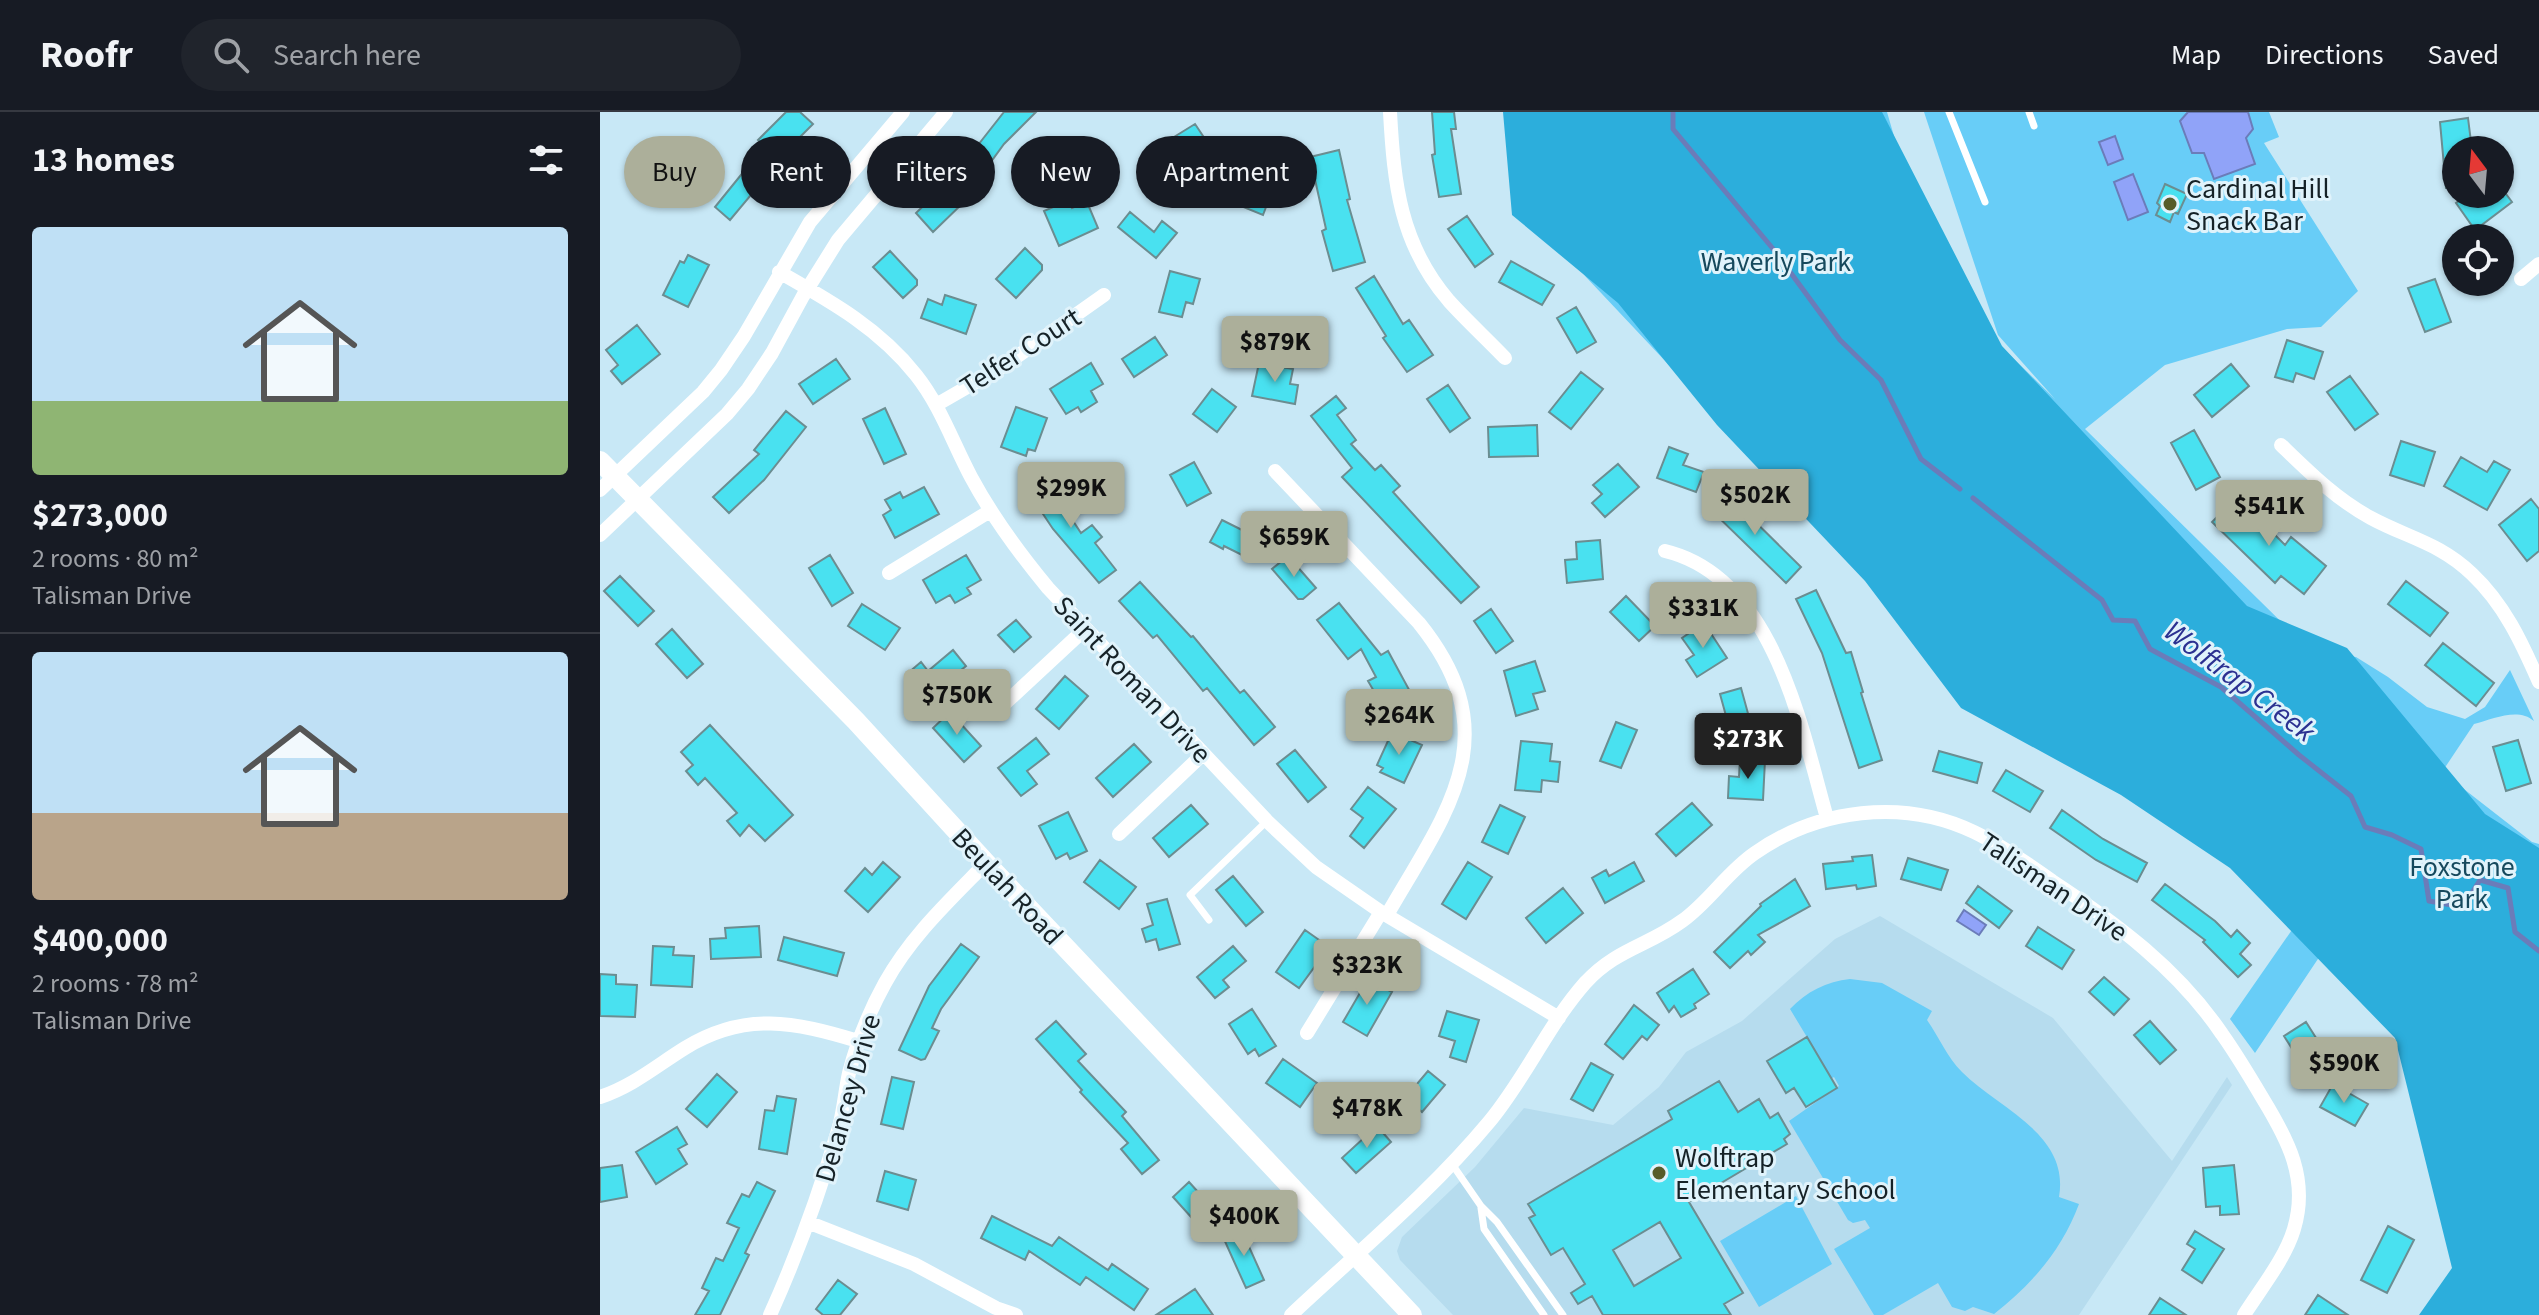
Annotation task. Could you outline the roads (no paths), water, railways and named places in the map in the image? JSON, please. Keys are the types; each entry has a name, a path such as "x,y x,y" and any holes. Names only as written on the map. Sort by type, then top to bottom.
{"main road":[{"name":"Beulah Road","path":"600,461 608,483 639,499 856,721 1412,1315"}],"street":[{"path":"608,483 703,392 721,370 821,208 903,112"},
{"path":"600,535 727,414 748,389 846,228 946,112"},
{"path":"1390,112 1396,190 1414,248 1450,301 1505,358"},
{"path":"2521,279 2539,264"},
{"name":"Saint Roman Drive","path":"779,272 867,325 918,376 990,511 1023,558 1085,629 1267,821 1316,867 1384,914 1559,1018"},
{"name":"Telfer Court","path":"936,405 1048,337 1104,295"},
{"path":"2281,445 2347,505 2374,520 2422,539 2471,572 2491,593 2510,621 2539,682"},
{"path":"1275,471 1419,623 1443,657 1459,693 1464,720 1465,747 1461,774 1452,800 1384,914 1307,1033"},
{"path":"889,573 990,511"},
{"path":"1665,551 1693,560 1711,571 1758,625 1775,653 1789,684 1827,818"},
{"path":"1000,708 1085,629"},
{"path":"1119,834 1203,754"},
{"name":"Talisman Drive","path":"1291,1315 1452,1164 1506,1100 1587,981 1608,961 1683,921 1752,855 1775,840 1827,818 1890,812 1931,818 1971,830 2003,848 2104,916 2160,962 2217,1026 2291,1149 2298,1177 2299,1206 2294,1231 2244,1315"},
{"name":"Delancey Drive","path":"770,1315 810,1223 841,1120 858,1041 879,993 904,952 931,918 986,863"},
{"path":"600,1097 644,1077 684,1048 734,1027 760,1022 786,1022 858,1041"},
{"path":"810,1223 914,1264 996,1308 1016,1315"}],"lane":[{"path":"1949,112 1985,202"},
{"path":"2029,112 2034,126"},
{"path":"1209,920 1190,895 1267,821"},
{"path":"1452,1164 1563,1315"},
{"path":"1481,1206 1484,1229 1544,1315"}],"waterway":[{"name":"Wolftrap Creek","path":"1673,112 1673,129 1774,250 1840,340 1881,380 1921,459 1960,489"},
{"name":"Wolftrap Creek","path":"1973,498 2102,600 2113,620 2135,621 2150,649 2221,687 2351,796 2365,827 2392,835 2421,849 2429,901 2463,907 2480,880 2508,888 2515,932 2539,951"}],"place":[{"name":"Cardinal Hill Snack Bar","path":"2170,204"},
{"name":"Wolftrap Elementary School","path":"1659,1173"}],"park label":[{"name":"Waverly Park","path":"1776,261"},
{"name":"Foxstone Park","path":"2462,882"}]}
